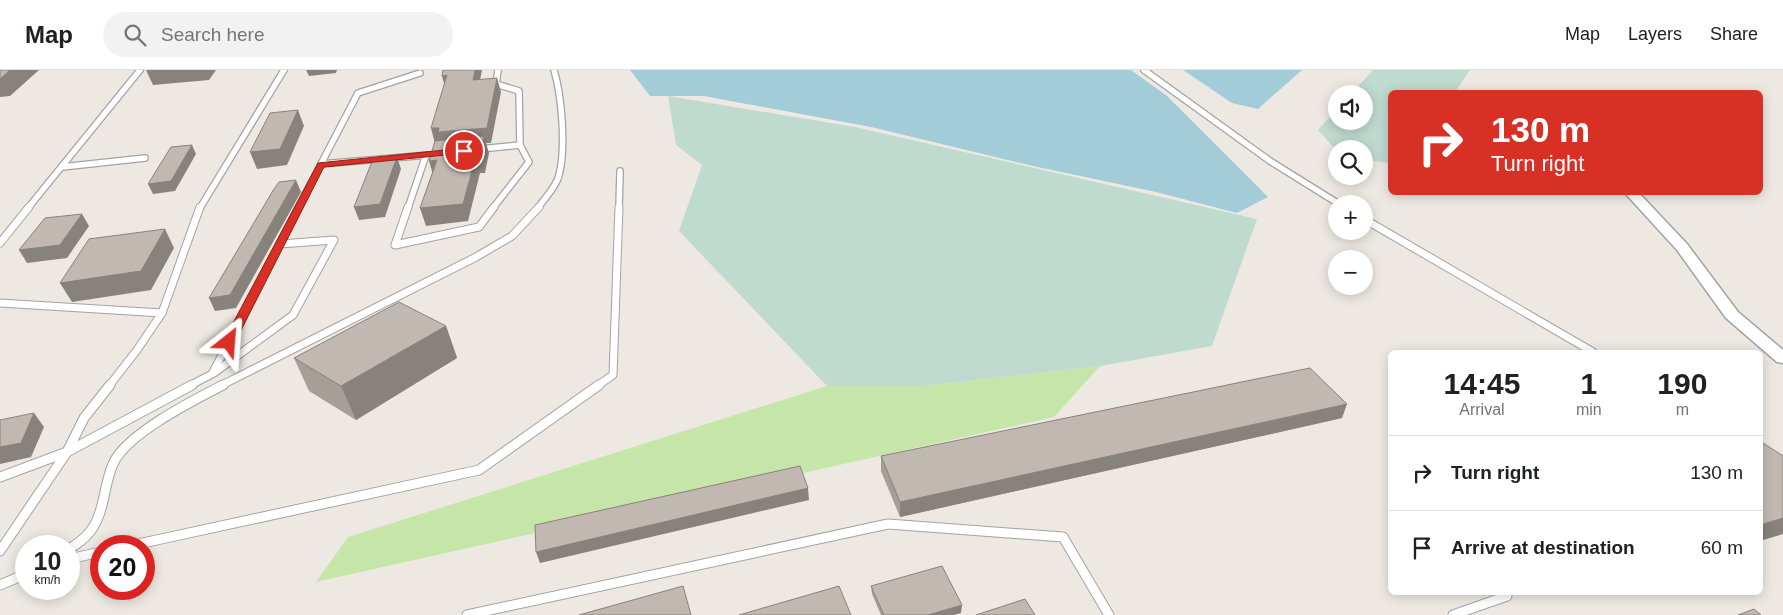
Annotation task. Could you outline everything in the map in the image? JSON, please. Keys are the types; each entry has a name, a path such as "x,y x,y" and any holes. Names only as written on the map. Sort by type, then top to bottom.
{"street":[{"path":"1633,195 1682,247 1732,315 1783,358"}],"lane":[{"path":"0,243 140,70"},
{"path":"0,552 67,452 84,418 137,350 162,314 201,205 284,70"},
{"path":"426,155 395,245 479,227 529,162 520,145 519,91 496,84 498,70"},
{"path":"80,541 88,535 99,515 113,463 136,437 201,396 467,261 512,236 534,214 559,177 562,137 559,86 554,70"},
{"path":"1144,70 1270,161 1328,198"},
{"path":"212,374 358,93 420,74"},
{"path":"473,150 520,145"},
{"path":"321,164 435,154"},
{"path":"62,167 145,158"},
{"path":"155,540 479,470 613,375 620,172"},
{"path":"1373,224 1590,350"},
{"path":"0,477 67,452 212,374 293,315 334,240 280,244"},
{"path":"0,303 162,314"},
{"path":"467,615 888,524 1063,537 1109,615"},
{"path":"0,585 15,579"},
{"path":"1452,615 1507,596"}],"green space":[{"path":"1373,70 1470,70 1456,90 1388,90 1388,163 1373,161 1373,140 1328,141 1318,130 1328,119 1328,130 1373,130 1373,85 1359,85"},
{"path":"668,96 855,127 1257,219 1212,346 1100,366 922,386 827,386 679,231 702,165 676,145"},
{"path":"1100,366 1054,417 316,582 348,537 827,386 922,386"}],"water":[{"path":"630,70 1131,70 1167,96 1268,197 1237,213 1156,192 1033,166 871,127 704,96 650,96"},
{"path":"1183,70 1302,70 1258,109 1232,103"}],"building":[{"path":"0,70 10,70 0,79"},
{"path":"443,70 475,70 473,80 497,78 487,128 438,132 439,128 431,128 447,75 442,76"},
{"path":"298,110 280,149 250,152 270,113"},
{"path":"484,136 480,156 476,156 463,204 420,208 437,160 429,161 435,141"},
{"path":"192,145 171,181 148,184 171,147"},
{"path":"397,157 380,204 354,207 373,159"},
{"path":"296,180 230,295 209,298 279,182"},
{"path":"82,214 60,245 19,250 45,218"},
{"path":"165,229 141,271 60,283 89,239"},
{"path":"399,302 446,326 341,386 294,358"},
{"path":"1310,368 1347,404 900,502 881,456"},
{"path":"34,413 21,443 0,447 0,420"},
{"path":"1763,443 1783,456 1783,518 1763,524"},
{"path":"800,466 808,488 536,552 535,525"},
{"path":"942,566 962,605 928,615 884,615 871,586"},
{"path":"683,586 691,615 579,615"},
{"path":"839,586 851,615 739,615"},
{"path":"1025,599 1035,615 976,615"},
{"path":"1754,609 1761,615 1738,615"}],"route":[{"path":"229,342 321,164 464,151"}]}
